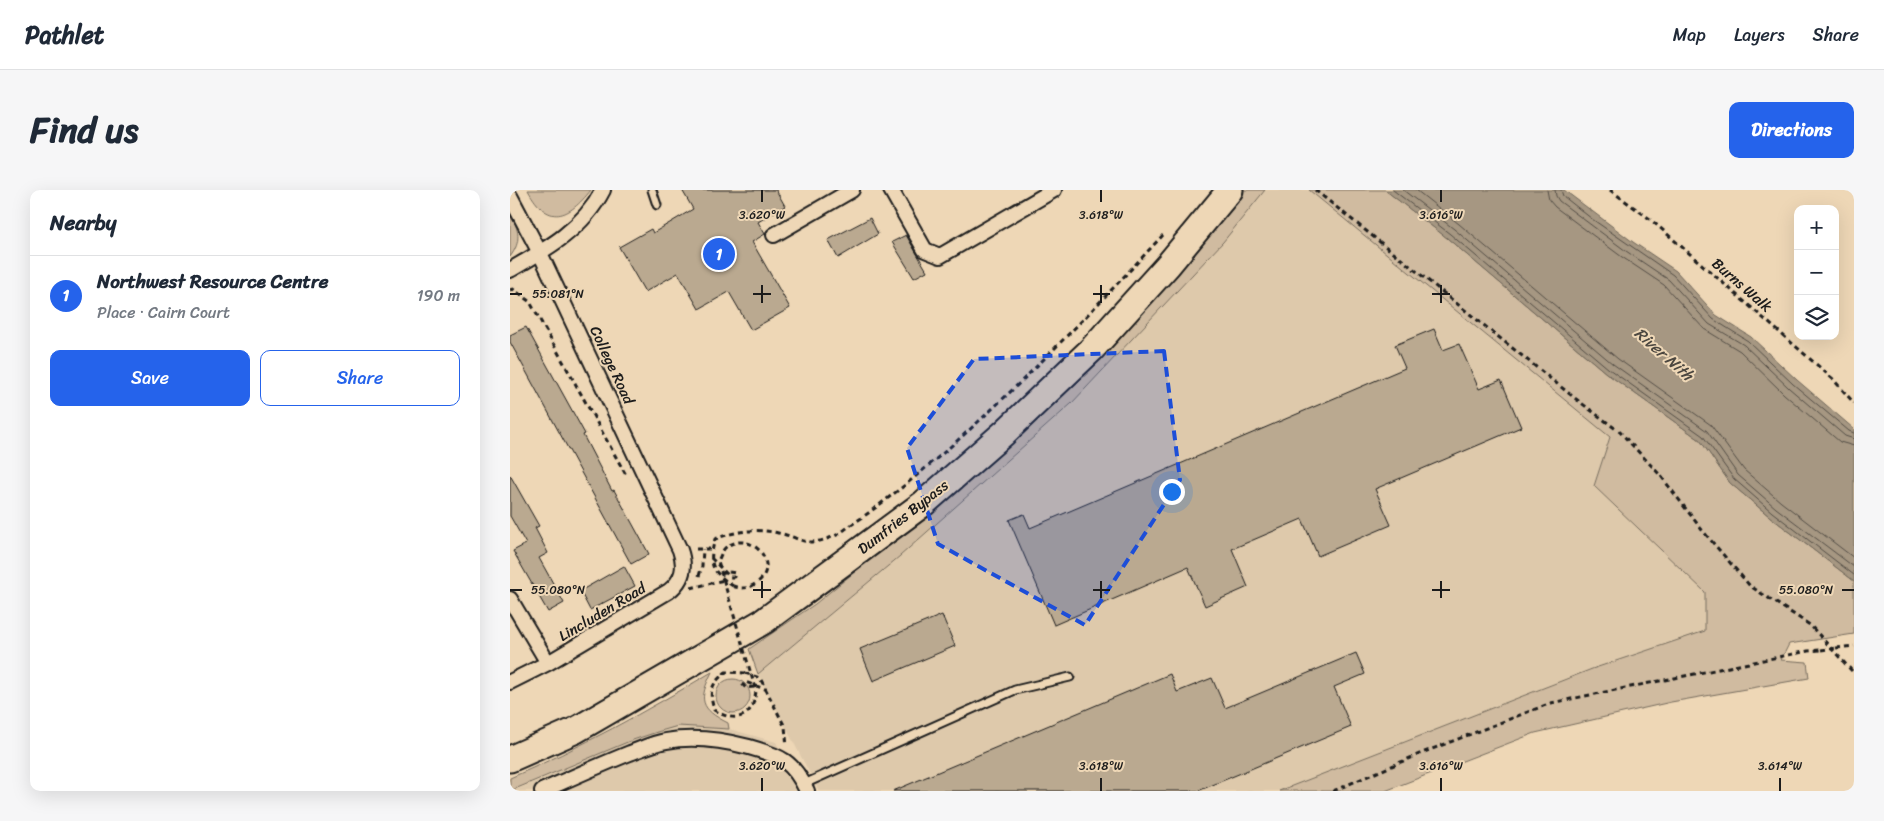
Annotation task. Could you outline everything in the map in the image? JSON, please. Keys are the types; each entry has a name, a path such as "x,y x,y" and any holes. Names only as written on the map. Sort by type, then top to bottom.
{"highway":[{"name":"Dumfries Bypass","path":"510,759 576,730 764,621 924,503 1004,433 1091,350 1168,265 1230,190"}],"street":[{"path":"510,270 554,245 580,223 603,190"},
{"path":"774,235 852,190"},
{"path":"891,190 925,250 940,256 1054,190"},
{"name":"College Road","path":"510,196 540,253 680,550 684,567 682,576 674,587"},
{"name":"Lincluden Road","path":"510,682 548,663 674,587"},
{"path":"510,600 548,663"},
{"path":"542,791 646,747 665,741 682,739 715,740 763,751 782,758 803,782"}],"lane":[{"path":"652,190 658,206"},
{"path":"803,782 1015,690 1070,677"}],"path":[{"path":"1315,190 1620,432 1661,476 1702,530 1750,586 1810,626 1852,671"},
{"name":"Burns Walk","path":"1610,190 1650,219 1833,379 1854,403"},
{"path":"803,782 787,744 785,727 760,678 745,673 726,672 715,681 710,696 714,710 726,717 739,718 749,711 755,701 754,687 720,574 718,561 724,548 737,542 748,543 760,548 766,560 766,569 760,581 750,588 733,586 725,580 712,567 711,557 715,539 733,532 757,530 779,533 799,541 816,543 835,536 869,513 1000,403 1090,314 1168,229"},
{"path":"510,290 513,290 530,302 627,477"},
{"path":"711,557 729,574 720,574"},
{"path":"674,587 694,588 725,580"},
{"path":"1333,791 1422,753 1551,703 1808,651 1854,646"},
{"path":"754,687 749,686 766,689"}],"highlighted area":[{"path":"1164,351 1180,480 1085,625 938,544 907,448 974,359"}],"shaded area":[{"path":"528,190 591,190 574,207 558,215 543,210"},
{"path":"1241,190 1265,190 1223,242 1071,404 900,556 758,674 749,649 815,604 893,541"},
{"path":"1265,190 1309,190 1610,437 1594,486 1705,592 1705,631 1592,669 1279,791 819,791 758,674 900,556 1071,404 1223,242"},
{"path":"1309,190 1385,190 1447,238 1606,373 1700,440 1730,483 1769,516 1854,581 1854,634 1789,644 1781,660 1807,662 1809,678 1671,702 1535,733 1385,791 1279,791 1592,669 1705,631 1705,592 1594,486 1610,437"},
{"path":"510,213 517,230 518,241 510,257"},
{"path":"712,672 705,690 704,703 712,713 728,723 729,729 678,726 630,741 510,791 510,778 612,728"},
{"path":"733,679 745,684 750,696 745,708 733,713 721,708 716,696 721,684"},
{"path":"678,726 729,729 776,742 801,791 513,791 630,740"}],"water":[{"name":"River Nith","path":"1385,190 1564,190 1633,242 1676,271 1716,315 1751,337 1854,429 1854,581 1769,516 1730,483 1700,440 1606,373 1447,238"}],"building":[{"path":"682,190 776,190 785,206 758,222 765,234 752,242 790,308 751,330 729,292 699,309 678,273 645,292 619,247 651,229 653,233 693,209"},
{"path":"870,218 878,234 838,258 828,240"},
{"path":"906,235 927,271 914,278 892,242"},
{"path":"526,327 585,434 583,435 612,491 614,490 649,554 631,564 510,342 510,335"},
{"path":"1434,329 1443,350 1459,344 1479,389 1501,380 1521,427 1375,489 1391,525 1318,556 1302,519 1232,549 1248,587 1205,606 1188,567 1054,625 1009,520 1024,514 1030,528 1405,368 1395,345"},
{"path":"510,475 539,526 535,528 548,553 539,558 564,603 548,612 513,551 526,544 510,516"},
{"path":"624,566 635,586 590,610 580,591"},
{"path":"942,615 955,646 873,681 860,649"},
{"path":"1356,653 1365,674 1334,687 1351,727 1198,791 893,791 1170,674 1177,692 1212,678 1225,708"}],"place":[{"name":"Northwest Resource Centre","path":"719,254"}]}
